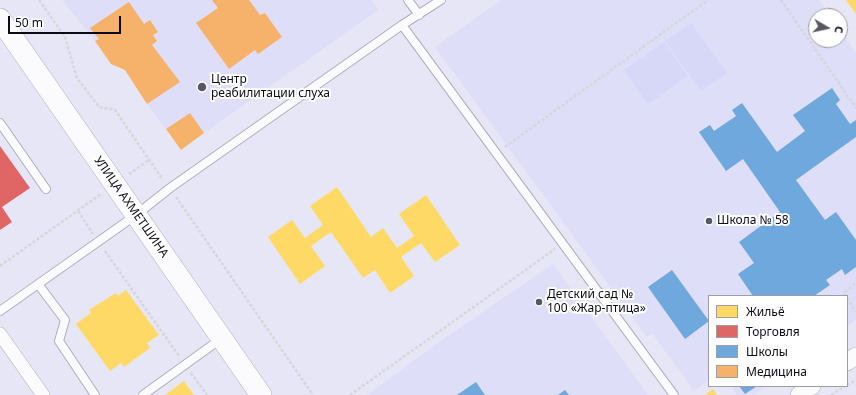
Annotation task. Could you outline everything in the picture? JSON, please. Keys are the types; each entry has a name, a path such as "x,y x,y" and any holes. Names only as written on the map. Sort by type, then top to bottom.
{"street":[{"name":"УЛИЦА АХМЕТШИНА","path":"5,30 261,395"},
{"path":"0,334 43,395"},
{"path":"799,395 811,387"}],"lane":[{"path":"408,0 419,16"},
{"path":"0,311 136,215 170,188 402,25 419,16 441,0"},
{"path":"402,25 674,395"},
{"path":"0,123 46,189"},
{"path":"38,284 65,320 59,341 95,395"},
{"path":"144,395 222,338"}],"path":[{"path":"496,153 708,0"},
{"path":"781,0 856,108"},
{"path":"0,266 149,160"},
{"path":"78,210 98,242 206,395"},
{"path":"350,395 563,244"},
{"path":"845,295 844,293 856,284"},
{"path":"848,300 856,312"},
{"path":"831,395 844,387"}],"shaded area":[{"name":"Центр реабилитации слуха","path":"62,0 371,0 378,10 204,133 166,129 147,104 125,70 111,64 95,41"},
{"name":"Школа № 58","path":"501,0 819,0 824,8 808,8 808,48 848,48 848,42 856,53 856,320 848,325 848,295 708,295 708,382 694,391 652,333 647,337 435,47"},
{"path":"691,23 727,73 701,91 665,41"},
{"path":"664,42 688,76 648,104 624,70"},
{"name":"Детский сад № 100 «Жар-птица»","path":"553,264 648,395 367,395 442,340"},
{"path":"732,387 765,387 754,395 737,395"}],"building: Жильё":[{"path":"846,0 856,0 856,14"},
{"path":"337,187 371,237 383,228 397,248 414,236 399,214 426,195 460,245 435,262 421,243 401,257 414,276 390,293 375,270 363,278 331,232 311,246 325,266 300,284 268,237 292,220 305,238 323,225 310,206"},
{"path":"126,290 159,335 147,343 150,348 124,367 121,363 110,371 76,324 91,313 89,310 116,293 118,296"},
{"path":"184,381 194,395 165,395"},
{"path":"713,389 717,395 705,395"}],"building: Торговля":[{"path":"0,146 30,188 2,207 12,222 0,230"}],"building: Школы":[{"path":"832,88 840,100 836,104 850,124 856,120 856,137 796,180 825,220 836,212 856,240 856,267 845,275 842,269 826,280 830,285 815,295 752,295 738,274 754,263 739,242 780,212 743,159 726,171 699,132 710,125 714,131 736,116 732,110 742,103 777,152 805,131 793,115"},
{"path":"672,270 708,320 708,322 685,339 648,287"},
{"path":"476,382 485,395 457,395"},
{"path":"740,387 756,387 745,394"},
{"path":"565,390 569,395 558,395"}],"building: Медицина":[{"path":"212,0 249,0 260,15 265,13 282,37 258,54 255,50 229,69 196,23 218,8"},
{"path":"129,2 144,24 150,20 158,32 153,35 157,41 152,45 180,82 147,104 125,70 111,64 95,41 99,39 90,28"},
{"path":"190,113 204,133 181,150 166,129"}],"place":[{"name":"Центр реабилитации слуха","path":"202,87"},
{"name":"Школа № 58","path":"709,221"},
{"name":"Детский сад № 100 «Жар-птица»","path":"539,302"}]}
